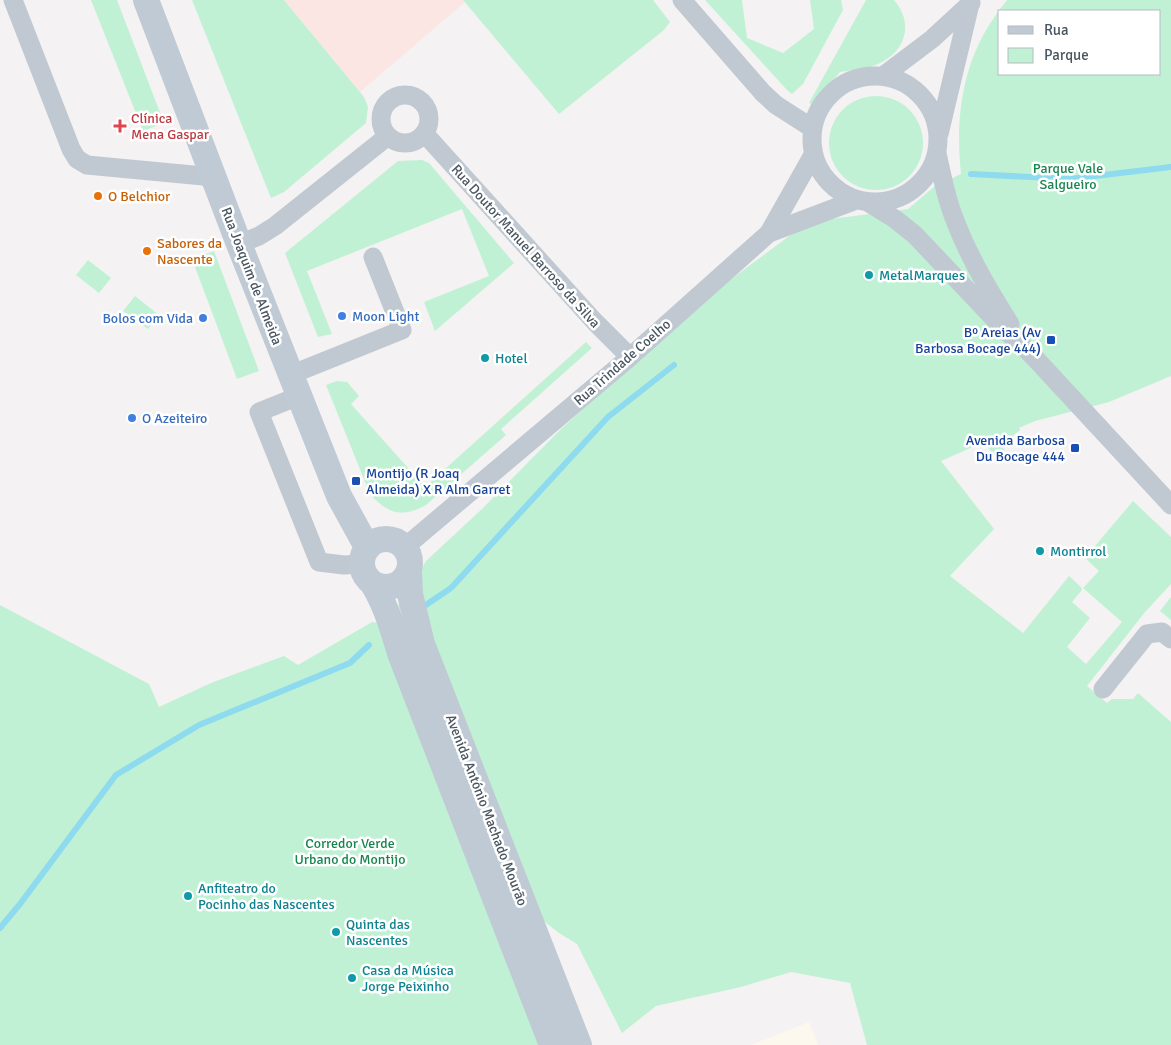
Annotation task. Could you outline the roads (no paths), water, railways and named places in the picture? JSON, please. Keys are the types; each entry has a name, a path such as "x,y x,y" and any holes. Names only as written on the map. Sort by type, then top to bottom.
{"main road":[{"name":"Rua Joaquim de Almeida","path":"146,0 295,386 367,565"},
{"path":"382,538 399,542 407,560 404,579 390,587 381,587 367,565 374,541 382,538"},
{"name":"Avenida António Machado Mourão","path":"407,560 410,594 422,644 579,1045"},
{"name":"Avenida António Machado Mourão","path":"367,565 389,615 401,656 552,1045"},
{"path":"550,969 590,1045"}],"street":[{"path":"13,0 77,159 86,165 214,177"},
{"path":"682,0 776,105 812,128"},
{"path":"883,76 932,39 972,2"},
{"path":"769,233 863,202 887,202 905,196 920,185 931,170 972,2"},
{"path":"1033,356 992,296 956,224 944,187 937,145 936,122 928,106 916,92 901,81 883,76 864,77 845,83 830,94 818,110 812,128 811,140 813,155 840,193 895,218 915,235 1002,327 1168,493"},
{"path":"402,95 417,99 423,104 427,110 428,126 424,133 411,142 403,143 388,136 381,123 381,115 388,102 402,95"},
{"name":"Rua Doutor Manuel Barroso da Silva","path":"424,133 594,322 630,357"},
{"path":"240,244 275,226 388,136"},
{"name":"Rua Trindade Coelho","path":"407,560 769,233 813,155"},
{"path":"367,565 319,562 259,412 295,386 402,330 374,256"},
{"path":"1103,689 1146,634 1162,632 1171,639"}],"waterway":[{"path":"971,174 1070,179 1171,167"},
{"path":"420,609 451,588 608,417 674,365"},
{"path":"0,928 116,775 199,725 350,663 369,645"}],"place":[{"name":"Clínica Mena Gaspar","path":"120,126"},
{"name":"O Belchior","path":"98,196"},
{"name":"Sabores da Nascente","path":"147,251"},
{"name":"MetalMarques","path":"869,275"},
{"name":"Moon Light","path":"342,316"},
{"name":"Bolos com Vida","path":"203,318"},
{"name":"Bº Areias (Av Barbosa Bocage 444)","path":"1051,340"},
{"name":"Hotel","path":"485,358"},
{"name":"O Azeiteiro","path":"132,418"},
{"name":"Avenida Barbosa Du Bocage 444","path":"1075,448"},
{"name":"Montijo (R Joaq Almeida) X R Alm Garret","path":"356,481"},
{"name":"Montirrol","path":"1040,551"},
{"name":"Anfiteatro do Pocinho das Nascentes","path":"188,896"},
{"name":"Quinta das Nascentes","path":"336,932"},
{"name":"Casa da Música Jorge Peixinho","path":"352,978"}],"park label":[{"name":"Parque Vale Salgueiro","path":"1068,176"},
{"name":"Corredor Verde Urbano do Montijo","path":"350,852"}]}
